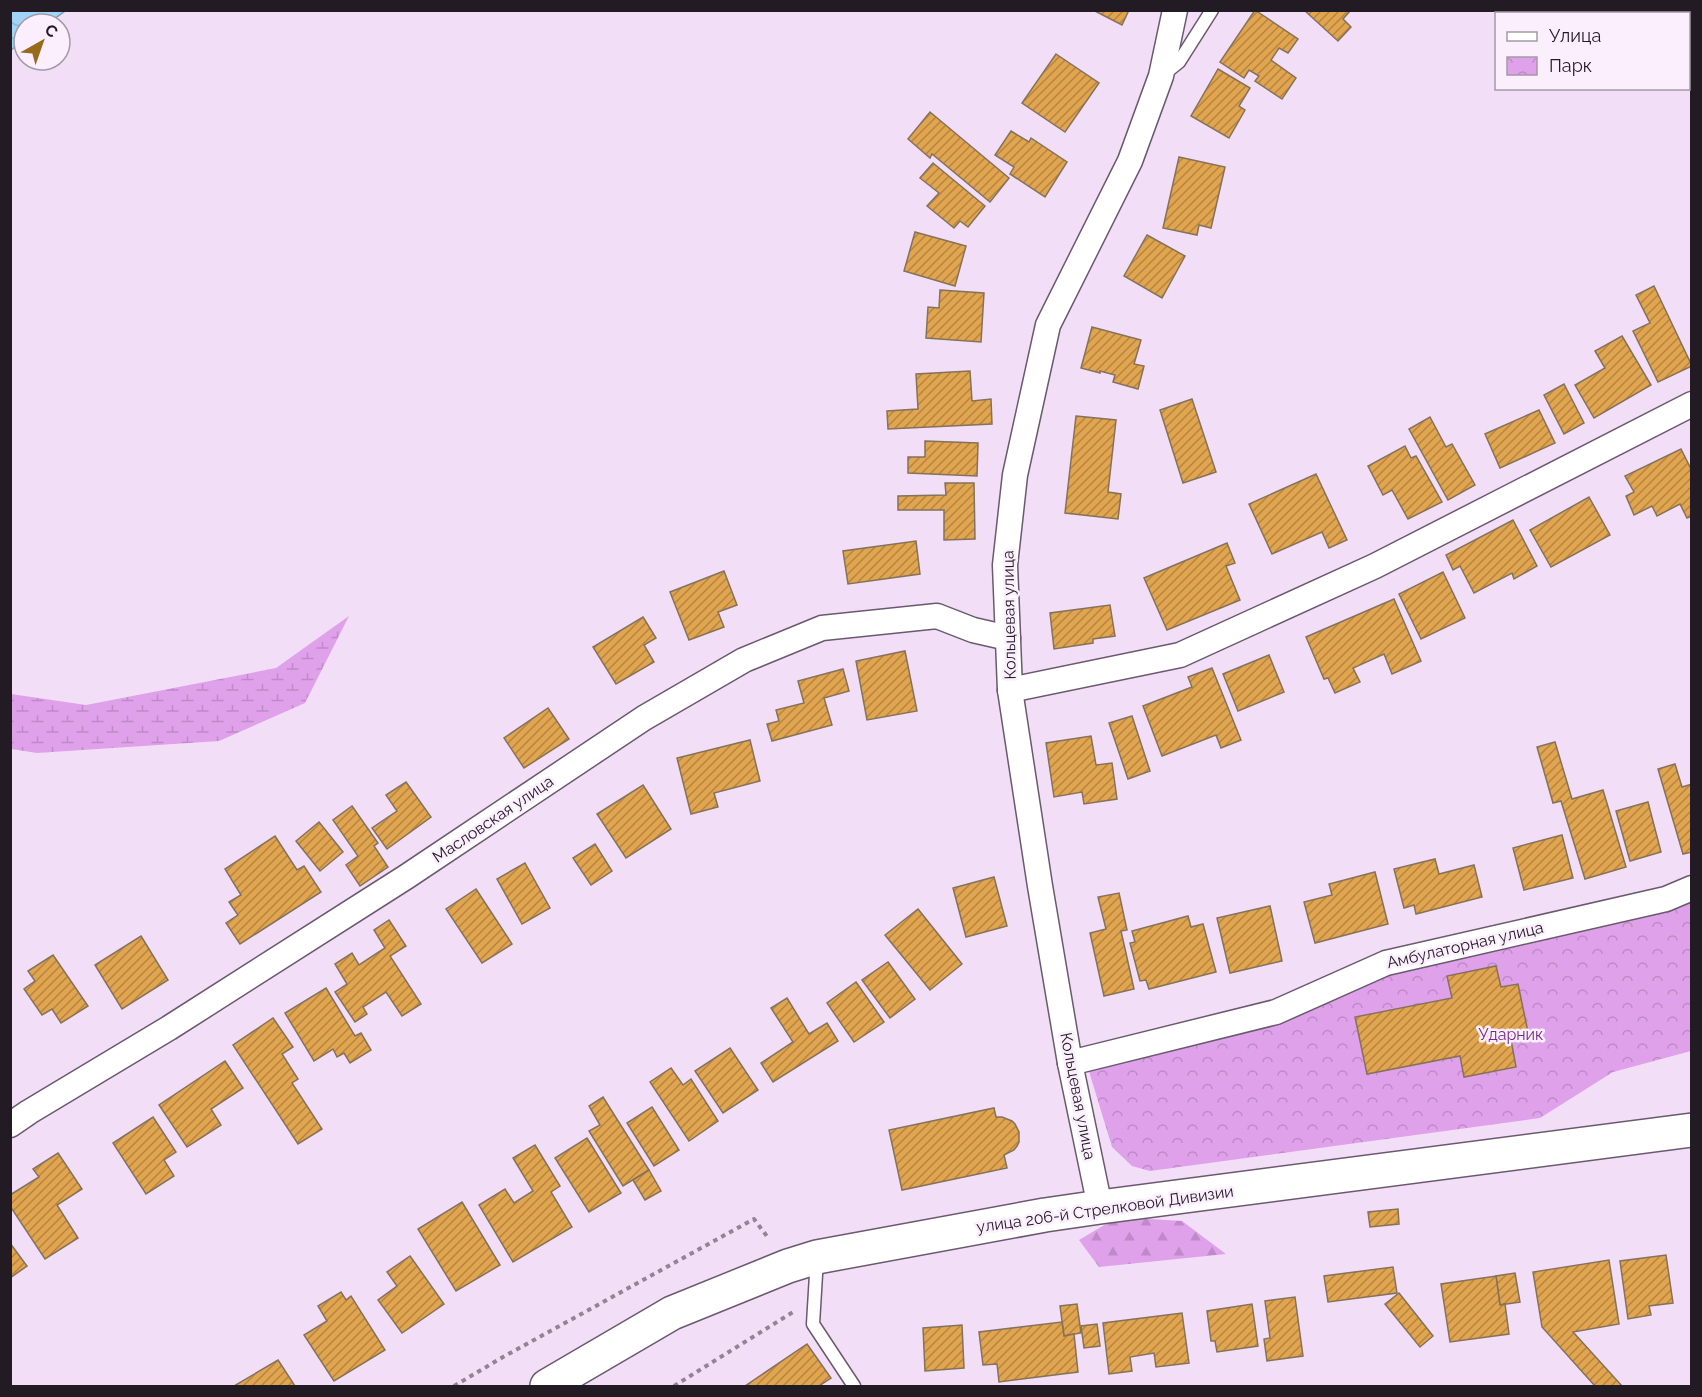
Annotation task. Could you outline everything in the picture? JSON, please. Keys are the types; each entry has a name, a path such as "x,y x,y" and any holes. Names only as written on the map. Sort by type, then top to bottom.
{"main road":[{"name":"улица 206-й Стрелковой Дивизии","path":"547,1386 672,1313 788,1266 817,1257 1100,1207 1692,1130"}],"street":[{"name":"Кольцевая улица","path":"1100,1207 1070,1063 1010,690 1005,566 1015,475 1048,325 1130,161 1161,76 1175,10"},
{"path":"1010,690 1180,655 1376,566 1692,404"},
{"name":"Масловская улица","path":"10,1125 169,1028 406,877 644,718 744,660 822,628 937,616 973,630 1008,638"},
{"name":"Амбулаторная улица","path":"1070,1063 1276,1012 1386,963 1666,899 1692,888"}],"lane":[{"path":"1161,76 1179,62 1212,10"},
{"path":"817,1257 813,1324 854,1386"}],"path":[{"path":"454,1386 754,1219"}],"green space":[{"path":"349,616 305,703 219,741 37,753 11,749 11,694 86,705 276,668"},
{"name":"Ударник","path":"1691,899 1691,1051 1613,1072 1540,1118 1150,1171 1132,1166 1112,1147 1088,1068 1278,1024 1385,975"},
{"path":"1118,1217 1182,1221 1226,1254 1099,1267 1079,1240"}],"water":[{"path":"11,10 65,10 64,12 12,12 11,50"}],"building":[{"path":"1093,10 1129,10 1122,25"},
{"path":"1255,10 1298,39 1288,53 1279,48 1271,60 1296,78 1282,99 1255,81 1259,76 1249,70 1244,78 1220,62"},
{"path":"1304,10 1351,10 1343,19 1351,27 1338,41"},
{"path":"1056,54 1099,83 1065,132 1022,103"},
{"path":"1218,69 1250,88 1239,106 1245,110 1229,138 1191,116"},
{"path":"930,112 1009,178 990,202 932,154 930,158 908,139"},
{"path":"1011,131 1029,142 1031,138 1067,162 1045,197 1010,174 1014,167 995,155"},
{"path":"1179,157 1225,167 1211,228 1199,225 1197,235 1163,228"},
{"path":"933,163 985,206 968,227 960,221 954,228 927,206 939,193 920,178"},
{"path":"915,232 966,246 955,286 904,271"},
{"path":"1147,235 1185,256 1162,298 1124,276"},
{"path":"1654,286 1692,366 1658,382 1633,331 1650,323 1636,295"},
{"path":"940,290 984,293 981,342 926,338 928,307 939,308"},
{"path":"1092,327 1141,340 1134,364 1144,366 1138,389 1113,382 1115,375 1081,368"},
{"path":"1622,336 1651,385 1594,418 1575,385 1605,368 1595,351"},
{"path":"970,371 972,401 991,399 992,424 888,429 887,411 918,409 916,374"},
{"path":"1564,384 1584,423 1564,434 1544,395"},
{"path":"1192,399 1216,472 1183,483 1160,410"},
{"path":"1539,410 1555,443 1500,468 1485,434"},
{"path":"1076,416 1116,420 1108,492 1121,494 1118,519 1065,513"},
{"path":"1430,417 1446,447 1452,444 1475,485 1448,500 1409,429"},
{"path":"925,441 978,443 977,476 908,473 908,457 925,457"},
{"path":"1405,446 1411,458 1416,456 1442,502 1408,519 1392,490 1383,495 1368,466"},
{"path":"1681,449 1692,471 1692,516 1687,518 1680,504 1657,516 1652,506 1634,515 1626,496 1634,492 1625,476"},
{"path":"1316,474 1347,540 1329,548 1322,532 1272,554 1249,504"},
{"path":"945,483 974,483 975,539 944,540 944,510 898,510 898,496 946,495"},
{"path":"1589,497 1610,535 1551,567 1530,530"},
{"path":"1513,520 1537,566 1514,579 1512,573 1474,593 1460,566 1453,570 1446,555"},
{"path":"916,541 920,574 848,584 843,551"},
{"path":"1227,543 1235,563 1226,566 1240,600 1167,630 1144,578"},
{"path":"724,571 737,605 718,612 724,627 689,640 670,592"},
{"path":"1443,572 1465,618 1421,639 1399,594"},
{"path":"1394,599 1421,661 1392,674 1384,654 1353,668 1360,682 1335,693 1328,678 1324,679 1306,637"},
{"path":"1110,605 1115,636 1093,639 1093,643 1054,649 1050,613"},
{"path":"643,617 656,638 644,645 654,662 616,684 593,647"},
{"path":"905,651 917,711 867,720 856,661"},
{"path":"1269,655 1284,692 1238,711 1223,674"},
{"path":"1212,668 1241,740 1221,748 1216,735 1162,756 1143,706 1192,687 1188,677"},
{"path":"843,669 849,691 824,698 832,725 772,741 767,724 779,721 776,710 804,703 798,681"},
{"path":"548,708 569,739 524,768 504,738"},
{"path":"1132,716 1150,771 1128,779 1109,723"},
{"path":"1091,736 1096,765 1112,763 1117,799 1084,804 1082,792 1054,797 1046,743"},
{"path":"750,740 760,781 714,793 718,807 691,814 677,758"},
{"path":"1555,742 1572,799 1603,790 1626,867 1585,879 1561,801 1553,803 1537,747"},
{"path":"1675,764 1682,787 1692,784 1692,852 1683,854 1658,769"},
{"path":"406,782 431,817 387,849 372,828 397,811 386,795"},
{"path":"643,785 671,829 626,858 597,814"},
{"path":"1648,802 1661,852 1630,861 1616,811"},
{"path":"352,806 378,843 374,846 388,867 360,886 346,865 358,856 333,820"},
{"path":"319,822 343,852 320,871 296,841"},
{"path":"1562,835 1573,878 1524,890 1513,848"},
{"path":"275,836 297,870 304,866 321,892 240,944 226,923 238,915 229,902 241,895 225,869"},
{"path":"595,844 612,871 591,885 573,858"},
{"path":"1435,859 1439,874 1474,865 1482,897 1416,914 1414,905 1404,908 1394,869"},
{"path":"525,863 550,908 522,924 497,879"},
{"path":"1375,872 1388,924 1315,943 1304,902 1332,895 1329,884"},
{"path":"994,877 1007,926 966,937 953,888"},
{"path":"476,889 512,944 482,963 446,909"},
{"path":"1119,893 1127,930 1121,931 1134,989 1104,996 1090,933 1106,929 1098,897"},
{"path":"1270,906 1282,961 1230,973 1217,918"},
{"path":"918,909 962,964 930,990 885,935"},
{"path":"1188,916 1191,927 1203,924 1216,972 1149,989 1146,980 1140,981 1130,943 1135,942 1132,931"},
{"path":"389,920 406,946 390,956 421,1004 402,1016 386,992 363,1007 367,1014 355,1022 335,992 347,984 335,964 352,953 359,965 385,948 374,930"},
{"path":"141,936 168,980 122,1009 95,965"},
{"path":"53,955 88,1006 61,1023 52,1009 42,1015 24,989 35,981 28,971"},
{"path":"888,962 915,999 890,1018 862,980"},
{"path":"1496,966 1501,987 1518,984 1529,1037 1511,1040 1516,1067 1464,1077 1460,1056 1367,1074 1355,1017 1452,998 1447,976"},
{"path":"856,982 884,1022 854,1042 827,1003"},
{"path":"326,988 355,1036 361,1033 371,1050 350,1063 344,1053 337,1057 333,1049 314,1061 285,1013"},
{"path":"787,998 809,1034 827,1023 838,1041 773,1082 761,1063 793,1042 771,1008"},
{"path":"273,1018 293,1047 282,1054 298,1079 292,1083 322,1129 298,1144 233,1045"},
{"path":"730,1048 758,1090 723,1113 695,1071"},
{"path":"225,1061 243,1088 211,1109 221,1125 187,1147 159,1105"},
{"path":"671,1068 683,1085 691,1079 718,1121 689,1141 650,1082"},
{"path":"603,1097 649,1170 623,1186 589,1131 600,1125 589,1106"},
{"path":"652,1107 679,1150 654,1166 627,1123"},
{"path":"994,1108 996,1117 1012,1121 1019,1132 1017,1146 1004,1155 1007,1168 902,1190 889,1130"},
{"path":"153,1117 176,1152 164,1160 174,1176 146,1194 113,1143"},
{"path":"587,1138 621,1193 589,1212 555,1158"},
{"path":"535,1145 560,1186 551,1192 572,1227 513,1262 479,1205 505,1189 514,1203 533,1191 513,1158"},
{"path":"58,1153 82,1189 57,1205 78,1238 45,1259 10,1206 10,1195 39,1177 33,1169"},
{"path":"649,1170 661,1191 645,1200 633,1180"},
{"path":"462,1202 500,1265 456,1291 418,1229"},
{"path":"1398,1209 1399,1224 1370,1227 1368,1212"},
{"path":"10,1243 27,1266 10,1278"},
{"path":"1666,1255 1673,1303 1649,1306 1651,1315 1628,1319 1620,1261"},
{"path":"410,1256 444,1304 402,1333 378,1300 397,1286 387,1272"},
{"path":"1609,1260 1619,1324 1573,1332 1622,1386 1595,1386 1542,1327 1533,1272"},
{"path":"1393,1267 1397,1293 1328,1302 1324,1276"},
{"path":"1515,1273 1520,1302 1500,1305 1496,1276"},
{"path":"1496,1276 1500,1305 1505,1304 1509,1334 1450,1342 1441,1284"},
{"path":"341,1292 346,1300 351,1296 385,1350 334,1381 304,1335 327,1321 318,1306"},
{"path":"1399,1293 1433,1336 1420,1347 1385,1304"},
{"path":"1295,1297 1303,1356 1267,1361 1264,1339 1270,1338 1265,1301"},
{"path":"1077,1304 1081,1333 1064,1336 1060,1306"},
{"path":"1252,1304 1258,1346 1217,1352 1215,1341 1211,1341 1207,1311"},
{"path":"1182,1313 1189,1363 1156,1367 1154,1353 1130,1357 1132,1371 1109,1374 1103,1323"},
{"path":"1062,1322 1064,1336 1074,1334 1078,1372 999,1382 997,1364 983,1365 979,1332"},
{"path":"1097,1324 1100,1346 1084,1348 1081,1326"},
{"path":"962,1325 964,1368 925,1371 923,1328"},
{"path":"807,1344 831,1378 819,1386 745,1386"},
{"path":"278,1360 295,1386 234,1386"}]}
